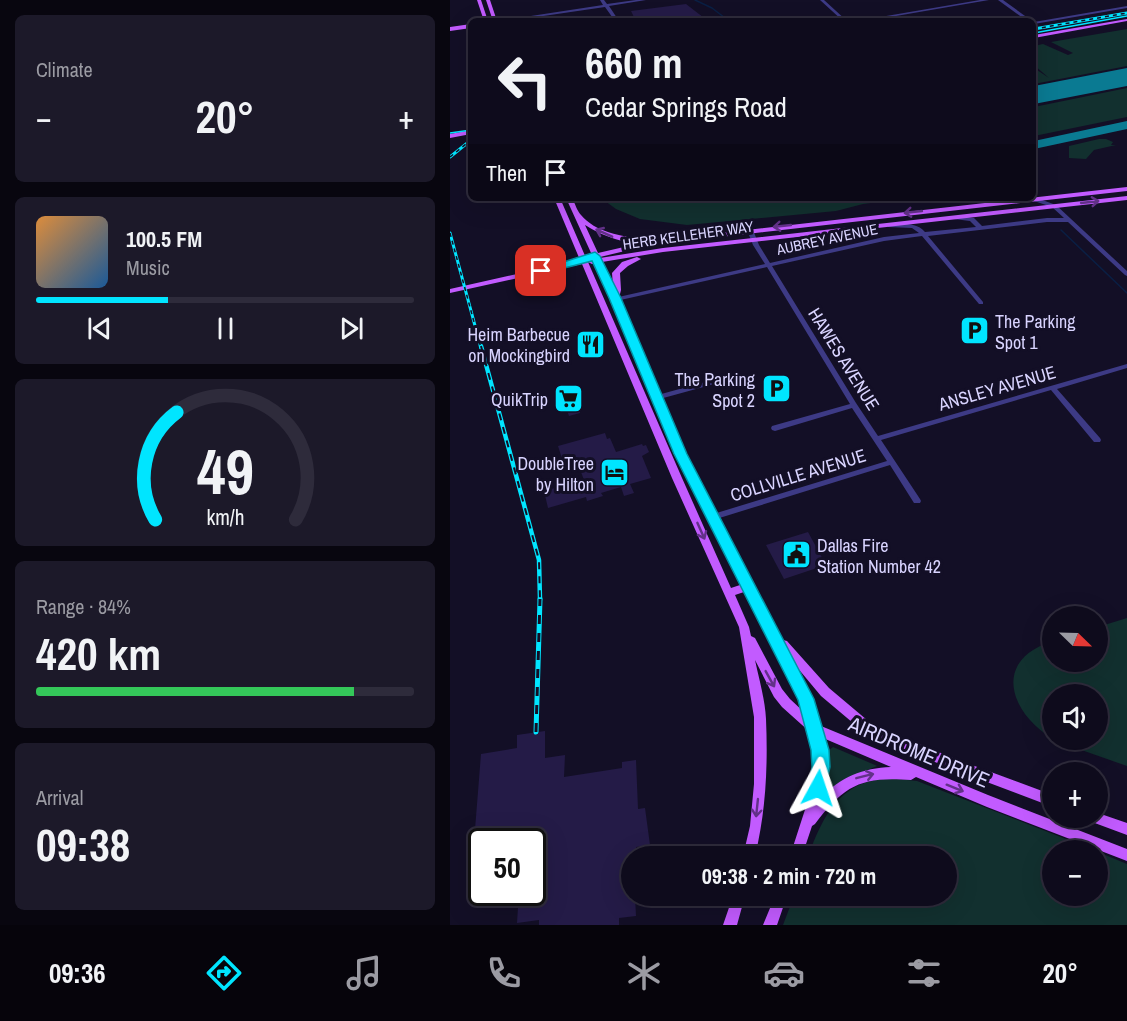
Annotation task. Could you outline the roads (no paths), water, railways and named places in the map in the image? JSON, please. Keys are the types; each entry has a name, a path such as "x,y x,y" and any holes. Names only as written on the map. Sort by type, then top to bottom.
{"main road":[{"path":"485,18 480,0 488,0 494,18"},
{"path":"1036,37 1127,20"},
{"path":"450,29 468,26"},
{"path":"450,137 468,134"},
{"name":"HERB KELLEHER WAY","path":"1036,199 1127,189"},
{"name":"HERB KELLEHER WAY","path":"450,291 596,259 753,239 1127,198"},
{"path":"558,201 677,478 744,627 760,717 760,784 751,846"},
{"path":"570,201 616,299 656,398 691,475 806,699 816,730 821,767 807,827 800,846"},
{"name":"HERB KELLEHER WAY","path":"596,259 637,245 750,230 1015,201"},
{"path":"578,217 599,232 615,238 675,240"},
{"path":"616,299 615,275 625,264 640,258 688,247"},
{"path":"624,352 636,349"},
{"path":"645,401 656,398"},
{"path":"677,478 691,475"},
{"path":"728,593 750,586"},
{"name":"AIRDROME DRIVE","path":"744,627 778,693 816,730 1127,855"},
{"name":"AIRDROME DRIVE","path":"774,633 825,692 863,724 951,763 1042,797"},
{"path":"807,827 819,809 836,791 859,776 891,772 924,775"},
{"path":"1108,822 1127,829"},
{"path":"730,925 736,906"},
{"path":"770,925 777,906"}],"street":[{"path":"517,18 604,2 644,0"},
{"path":"822,0 842,18"},
{"path":"877,18 987,0"},
{"path":"1000,0 1026,18"},
{"path":"604,2 615,18"},
{"path":"1036,21 1127,7"},
{"path":"1047,220 1054,215 1054,206 1060,199 1071,195"},
{"path":"1036,200 1054,206 1127,274"},
{"path":"946,217 972,219 981,228"},
{"name":"AUBREY AVENUE","path":"616,299 884,239 1047,220 1068,220"},
{"path":"874,226 913,226 919,229 981,303"},
{"name":"HAWES AVENUE","path":"750,230 753,239 854,405 917,501"},
{"name":"ANSLEY AVENUE","path":"876,439 1127,366"},
{"path":"656,398 716,381"},
{"path":"1052,387 1097,440"},
{"path":"775,428 854,405"},
{"name":"COLLVILLE AVENUE","path":"713,517 891,462"}],"waterway":[{"path":"695,0 712,8 725,18"},
{"path":"1061,230 1127,293"}],"tram line":[{"path":"1036,33 1127,16"},
{"path":"450,133 468,130"}],"railway":[{"path":"1036,29 1127,13"},
{"path":"450,157 468,142"},
{"path":"450,233 481,348"},
{"path":"481,346 539,560 540,599"},
{"path":"536,732 540,599"}],"place":[{"name":"The Parking Spot 1","path":"974,331"},
{"name":"Heim Barbecue on Mockingbird","path":"591,344"},
{"name":"The Parking Spot 2","path":"776,389"},
{"name":"QuikTrip","path":"569,399"},
{"name":"DoubleTree by Hilton","path":"615,473"},
{"name":"Dallas Fire Station Number 42","path":"796,555"}]}
